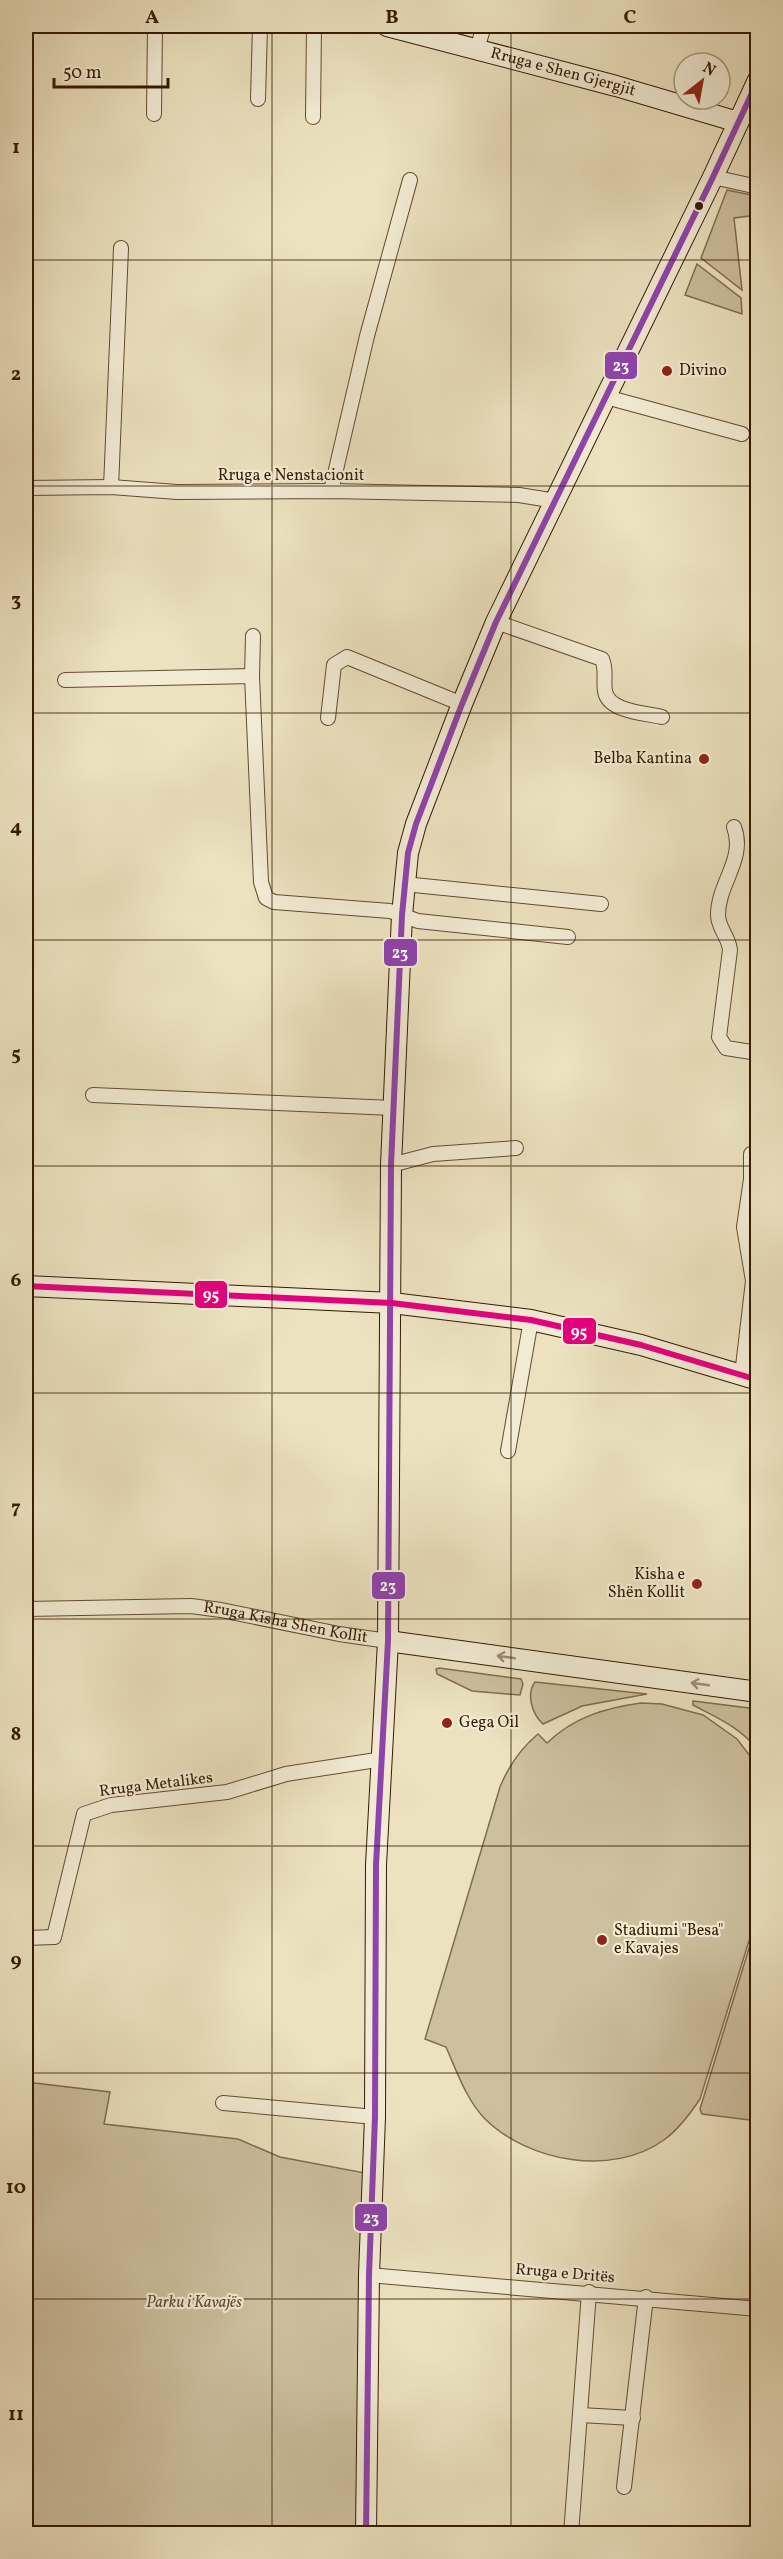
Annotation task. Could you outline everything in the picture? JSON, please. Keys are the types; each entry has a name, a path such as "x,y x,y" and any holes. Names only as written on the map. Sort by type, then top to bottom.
{"street":[{"path":"154,114 155,26"},
{"path":"258,99 260,26"},
{"path":"313,117 314,26"},
{"name":"Rruga e Shen Gjergjit","path":"387,26 738,122"},
{"path":"477,49 484,26"},
{"path":"366,2534 369,2275 375,2117 376,1865 388,1641 392,1303 391,1165 402,915 408,853 416,824 496,622 758,80"},
{"path":"713,177 758,187"},
{"path":"331,491 368,336 410,180"},
{"path":"111,487 121,249"},
{"path":"606,398 742,434"},
{"name":"Rruga e Nenstacionit","path":"26,488 111,487 177,492 331,491 519,495 556,501"},
{"path":"496,622 602,658 606,669 607,700 616,707 662,717"},
{"path":"254,636 252,676 261,882 266,898 284,904 390,911 418,921 568,937"},
{"path":"328,718 334,665 347,657 462,704"},
{"path":"65,680 252,676"},
{"path":"734,827 738,848 718,916 729,939 730,950 719,1037 726,1048 758,1053"},
{"path":"404,884 601,904"},
{"path":"93,1095 393,1108"},
{"path":"391,1165 433,1154 516,1148"},
{"path":"26,1286 392,1303 531,1320 641,1345 750,1378 753,1281 744,1227 751,1179 751,1154"},
{"path":"508,1451 531,1320"},
{"name":"Rruga Kisha Shen Kollit","path":"26,1609 191,1606 339,1634 758,1692"},
{"name":"Rruga Metalikes","path":"26,1938 54,1937 84,1814 111,1805 228,1792 286,1774 383,1759"},
{"path":"223,2103 375,2117"},
{"name":"Rruga e Dritës","path":"369,2275 589,2292 758,2309"},
{"path":"571,2534 589,2292"},
{"path":"624,2487 646,2297"},
{"path":"580,2415 633,2418"}],"green space":[{"path":"727,190 757,196 757,215 734,218 742,290 701,258"},
{"path":"697,264 741,298 742,314 685,295"},
{"path":"436,1669 521,1679 523,1684 520,1695 472,1691 437,1674"},
{"path":"535,1682 647,1694 582,1706 543,1724 532,1704 531,1692"},
{"path":"693,1701 757,1709 757,1749 736,1729 693,1705"},
{"name":"Stadiumi \"Besa\" e Kavajes","path":"641,1703 662,1704 703,1715 737,1739 757,1765 757,1915 700,2099 688,2116 664,2140 643,2151 620,2158 596,2161 572,2160 524,2146 503,2134 478,2111 467,2094 446,2047 425,2039 500,1787 511,1765 538,1734 547,1743 579,1720 603,1711"},
{"path":"757,1922 757,2121 702,2114 700,2109"},
{"name":"Parku i Kavajës","path":"26,2082 110,2092 104,2124 238,2139 280,2157 365,2173 359,2533 26,2534"}],"transit line":[{"name":"23","path":"366,2534 369,2275 375,2117 376,1865 388,1641 391,1165 402,915 408,853 416,824 496,622 758,80"},
{"name":"95","path":"26,1286 392,1303 531,1320 641,1345 758,1380"}],"place":[{"name":"Divino","path":"667,371"},
{"name":"Belba Kantina","path":"704,759"},
{"name":"Kisha e Shën Kollit","path":"697,1584"},
{"name":"Gega Oil","path":"447,1723"},
{"name":"Stadiumi \"Besa\" e Kavajes","path":"602,1940"}]}
